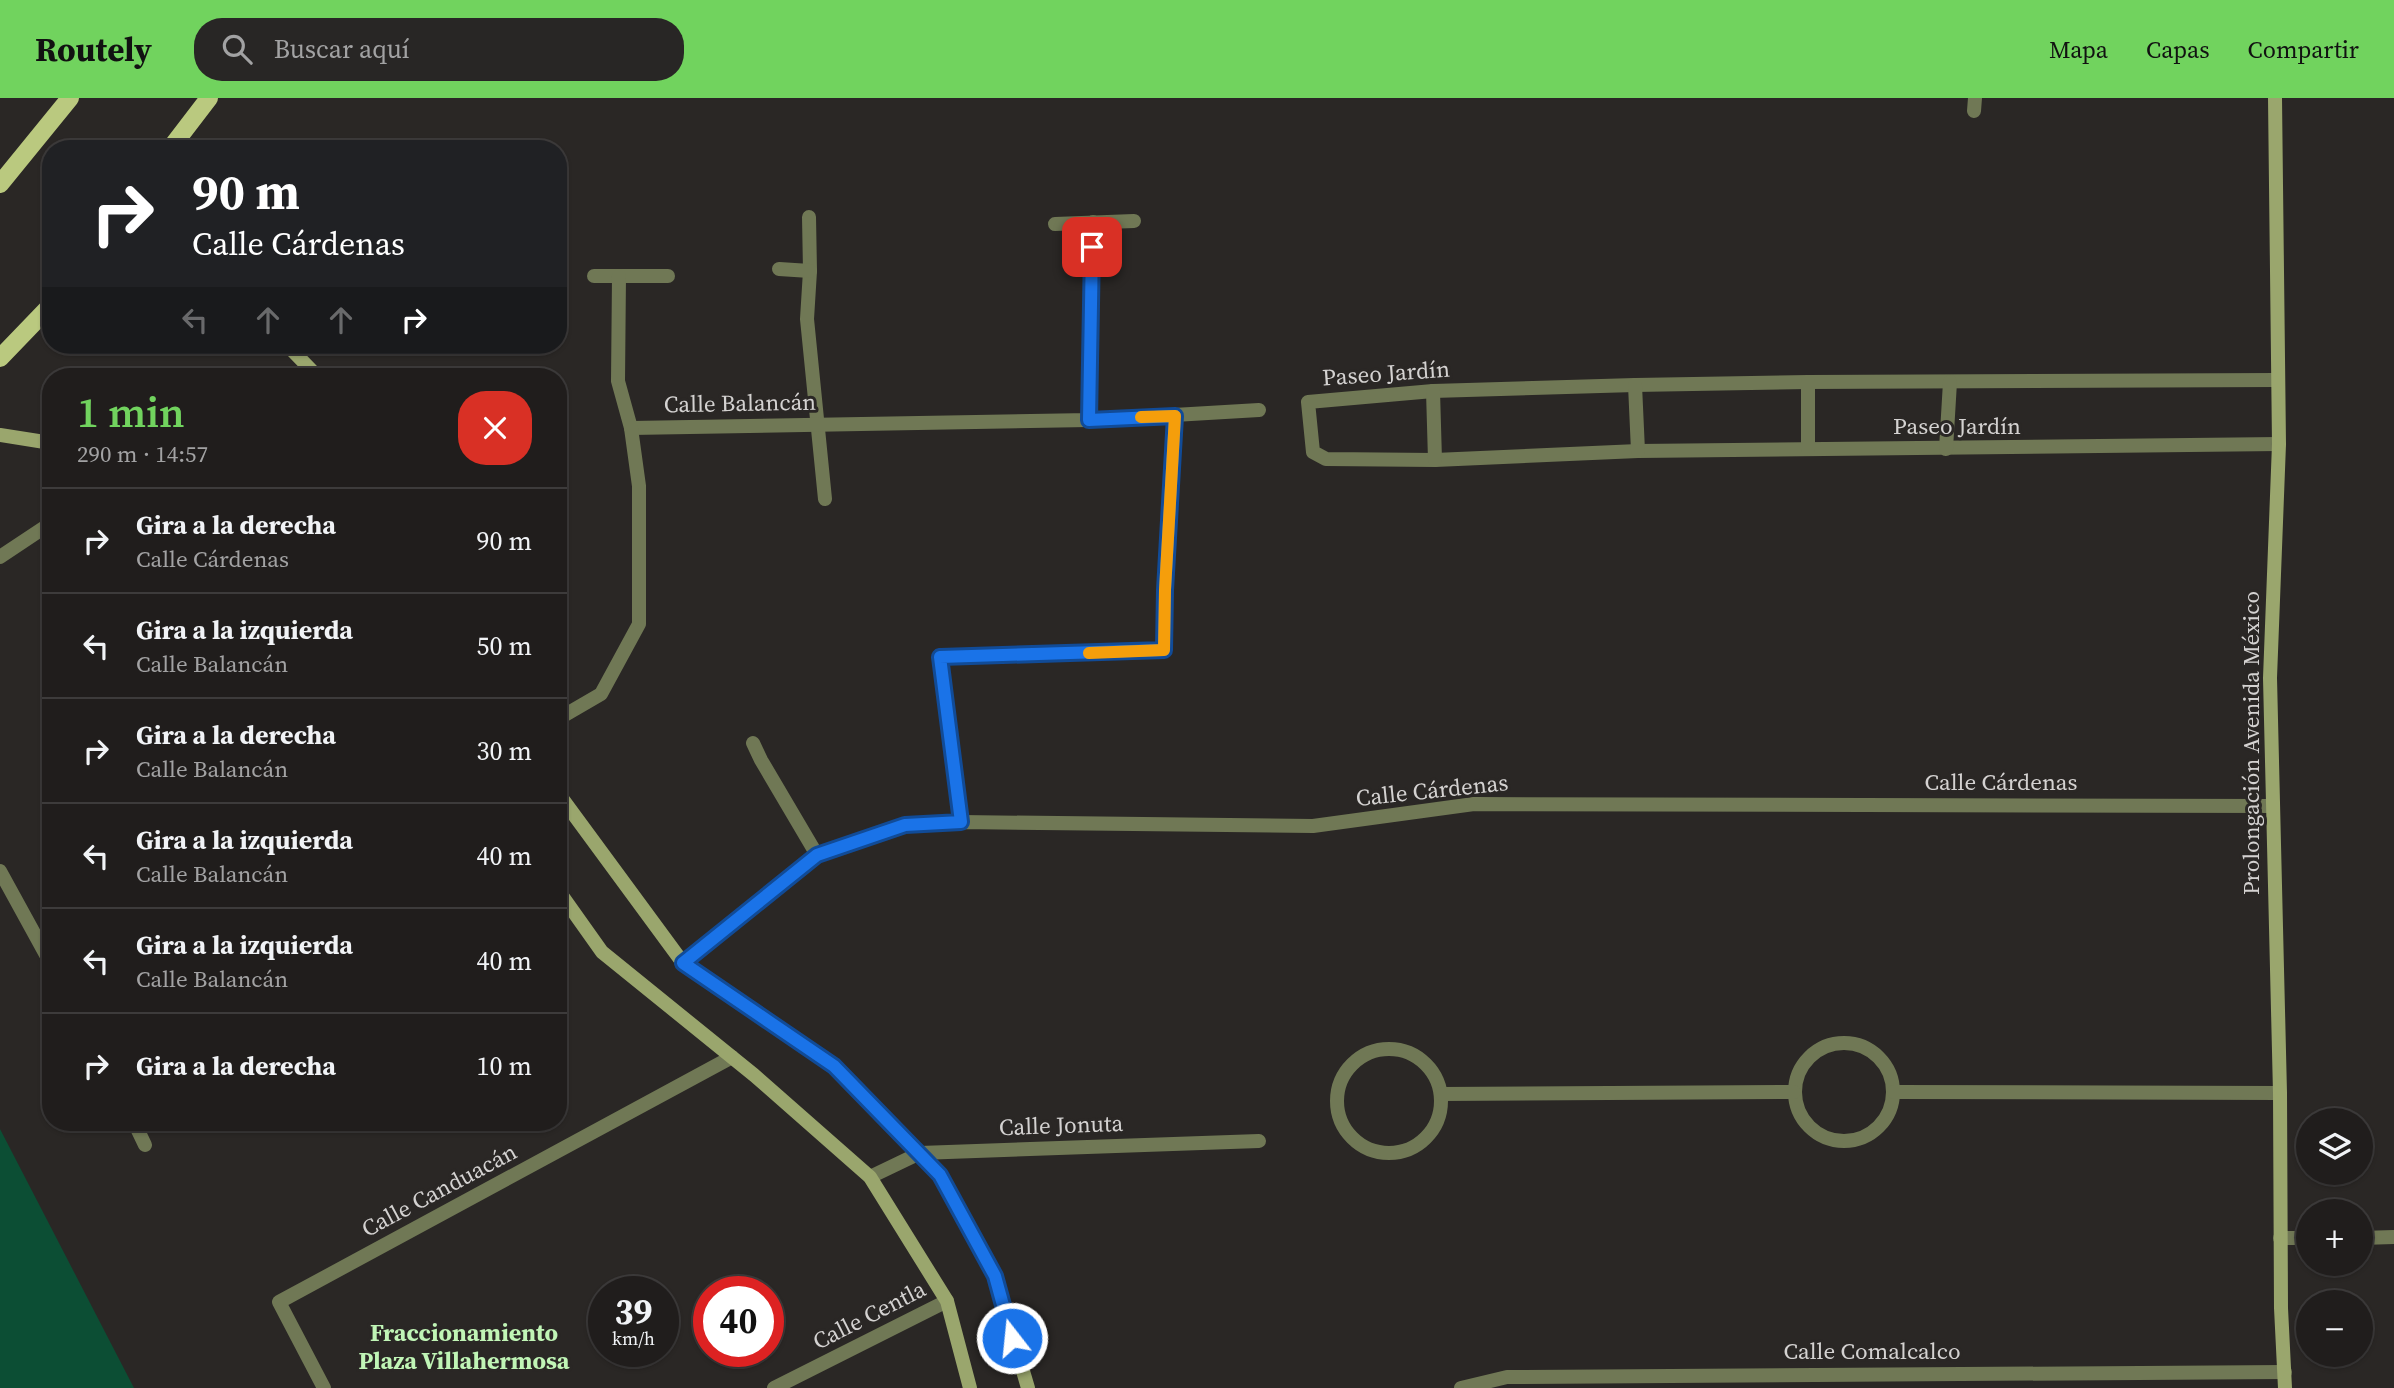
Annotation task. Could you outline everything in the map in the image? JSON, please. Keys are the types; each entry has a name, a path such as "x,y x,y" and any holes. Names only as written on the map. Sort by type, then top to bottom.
{"main road":[{"path":"0,184 70,98"},
{"path":"177,140 209,98"},
{"path":"0,358 42,314"}],"street":[{"name":"Prolongación Avenida México","path":"2275,98 2279,444 2270,678 2285,1388"},
{"path":"809,217 807,319 825,499"},
{"path":"1055,224 1134,221"},
{"path":"1089,420 1093,222"},
{"path":"779,269 810,271"},
{"path":"593,276 668,276"},
{"path":"567,714 601,694 639,624 639,486 631,428 618,381 619,276"},
{"path":"296,354 309,368"},
{"name":"Paseo Jardín","path":"2277,380 1635,385 1433,391 1308,402 1313,452 1326,460 1435,460 1638,451 2279,444"},
{"path":"1808,382 1808,449"},
{"path":"1946,449 1950,382"},
{"path":"1635,385 1638,451"},
{"path":"1433,391 1435,460"},
{"name":"Calle Balancán","path":"631,428 1089,420 1259,410"},
{"path":"961,822 940,657 1164,650 1175,416"},
{"path":"0,435 42,442"},
{"path":"0,557 42,529"},
{"path":"753,743 817,855"},
{"name":"Calle Cárdenas","path":"683,963 817,855 905,825 961,822 1313,826 1474,804 2272,806"},
{"path":"567,805 683,963 834,1066 940,1175 995,1276 1027,1388"},
{"path":"0,870 42,947"},
{"path":"567,902 603,952 732,1057 870,1177 947,1301 971,1388"},
{"path":"1833,1043 1855,1044 1875,1052 1889,1070 1894,1092 1889,1114 1875,1131 1855,1141 1833,1140 1812,1131 1799,1114 1794,1092 1799,1070 1813,1053 1833,1043"},
{"path":"1394,1048 1417,1056 1433,1072 1442,1094 1439,1118 1427,1138 1407,1150 1384,1154 1362,1146 1344,1130 1336,1107 1338,1084 1351,1064 1371,1051 1394,1048"},
{"name":"Calle Canduacán","path":"324,1388 279,1302 732,1057"},
{"path":"1442,1094 1794,1092"},
{"path":"1894,1092 2280,1093"},
{"path":"138,1131 145,1145"},
{"name":"Calle Jonuta","path":"870,1177 920,1153 1259,1141"},
{"path":"2373,1238 2394,1237"},
{"path":"2280,1238 2296,1238"},
{"name":"Calle Centla","path":"774,1388 947,1301"},
{"name":"Calle Comalcalco","path":"1461,1388 1507,1377 1804,1381 2285,1372"}],"green space":[{"path":"0,1129 134,1388 0,1388"}],"slow traffic":[{"path":"1089,653 1164,650 1175,416 1141,417"}],"district":[{"name":"Fraccionamiento Plaza Villahermosa","path":"464,1347"}],"route":[{"path":"1012,1338 995,1276 940,1175 834,1066 683,963 817,855 905,825 961,822 940,657 1164,650 1175,416 1089,420 1092,247"}]}
